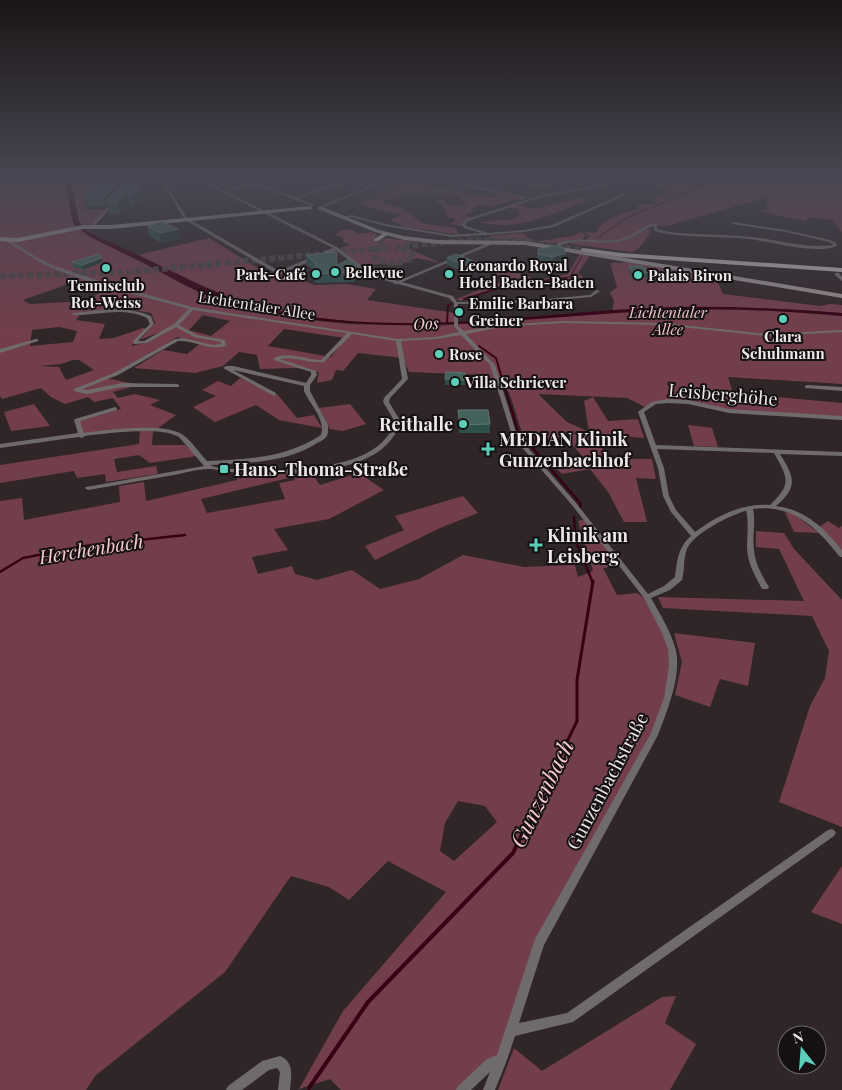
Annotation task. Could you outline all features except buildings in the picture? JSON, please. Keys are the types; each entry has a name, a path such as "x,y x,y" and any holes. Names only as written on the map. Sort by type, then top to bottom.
{"main road":[{"path":"3,239 24,239 77,229"},
{"path":"366,229 383,237 430,241 525,243 634,256"},
{"path":"558,246 814,293 842,296"},
{"path":"583,250 634,256 840,272"}],"street":[{"path":"202,229 279,273 336,248"},
{"path":"297,229 336,248 361,270 396,283 437,292 451,297 456,303 536,301 591,296 598,291"},
{"path":"409,229 452,236 521,232 538,229"},
{"path":"473,229 484,231 488,234"},
{"path":"558,246 568,241 624,240 637,236 647,229"},
{"path":"655,229 685,235 744,237 814,246 835,246 830,241 777,229"},
{"name":"Lichtentaler Allee","path":"3,239 54,267 103,284 192,308 398,340 430,339 501,326 563,322 645,323 766,335 842,331"},
{"path":"396,283 494,242"},
{"path":"840,272 842,280"},
{"name":"Gunzenbachstraße","path":"456,303 456,324 460,332 492,366 514,435 574,504 647,597 672,649 673,666 668,698 654,735 539,943 501,1060 489,1090"},
{"path":"74,314 117,311 144,313 150,317 152,324 135,340 136,343 145,342 176,326 192,308"},
{"path":"176,326 196,336 222,341 225,344 215,347 186,339 177,340 116,374 76,390 87,392 122,385 177,386"},
{"path":"307,385 314,378 313,371 279,361 277,358 284,356 308,361 322,360 350,333"},
{"path":"0,351 36,340"},
{"path":"0,446 141,430 172,432 181,436 207,465 271,470 330,466 356,461 373,453 387,441 396,429 398,422 386,402 387,398 405,379 398,340"},
{"path":"274,394 226,368 307,385"},
{"path":"88,488 207,465 264,458 300,449 320,440 324,436 326,428 310,401 307,385"},
{"path":"807,386 842,389"},
{"name":"Leisberghöhe","path":"695,536 678,516 666,496 661,468 641,412 645,407 654,404 688,402 729,411 842,418"},
{"path":"82,436 77,420 115,409"},
{"path":"653,447 842,454"},
{"path":"772,506 784,496 789,488 788,476 776,451"},
{"path":"647,597 668,588 679,578 684,547 695,536 720,516 749,508 772,506 795,512 824,532 842,555"},
{"path":"749,508 753,525 750,550 765,587"},
{"path":"510,1032 569,1018 832,833"},
{"path":"462,1090 491,1063 501,1060"},
{"path":"232,1090 266,1065 280,1062 286,1070 284,1090"}],"green space":[{"path":"0,229 80,229 87,235 216,300 264,312 308,320 349,324 435,326 612,313 614,301 610,293 617,287 610,263 630,262 716,278 723,294 821,306 830,304 842,305 842,313 778,309 778,311 842,316 842,384 728,377 733,393 842,403 842,418 731,411 677,402 666,402 645,407 627,398 538,394 567,422 589,432 584,401 593,397 608,421 638,419 644,438 598,434 595,439 610,459 652,459 656,479 636,478 647,522 624,522 608,492 590,469 562,474 552,464 583,457 568,440 524,439 509,392 486,375 409,372 403,358 358,353 343,371 336,370 332,380 317,383 319,372 297,368 260,369 257,355 239,352 223,366 195,373 134,368 163,350 187,354 201,343 177,337 144,359 106,378 139,385 113,392 118,398 135,394 160,400 150,405 176,415 157,429 83,435 78,421 121,409 113,398 94,402 88,397 65,404 51,397 41,388 2,399 0,396 0,241 9,241 0,239","holes":["71,283 101,292 84,301 30,304 23,300","128,309 151,313 155,323 140,340 160,332 164,334 144,343 131,346 147,329 143,328 114,338 99,339 105,324 76,320 82,312","203,315 230,321 211,336 189,330","59,327 77,331 73,342 30,346 32,330","284,329 345,338 331,357 268,346","79,360 94,370 66,380 59,367 38,366"]},
{"path":"351,229 358,234 371,232 378,235 374,238 376,240 388,238 416,242 404,247 441,263 416,258 398,265 378,264 360,267 340,248 350,245 342,241 344,238 335,235 339,233 338,231"},
{"path":"418,229 456,229 460,235"},
{"path":"599,229 651,230 643,243 632,252 570,244 573,240 557,243 534,242 572,236 581,232 586,235 582,240 584,241 590,237 585,232 596,233"},
{"path":"523,233 533,242 492,239 490,236"},
{"path":"209,238 274,278 282,274 315,285 347,284 376,289 367,300 456,313 455,322 366,322 336,320 278,311 210,291 138,255"},
{"path":"580,253 590,255 578,273 584,278 489,291 460,301 456,299 508,279 491,272 506,269 539,280 568,274"},
{"path":"240,378 278,395 297,418 314,415 322,428 279,420 256,405 215,422 193,407 216,396 202,390 218,381 231,386"},
{"path":"34,404 50,426 11,431 4,412"},
{"path":"350,404 366,424 343,431 330,429 319,408"},
{"path":"688,425 712,428 718,447 694,446"},
{"path":"140,431 153,431 152,445 185,445 197,456 150,463 139,455 114,459 117,472 156,466 158,474 106,482 105,474 77,478 74,471 0,483 0,465 139,444"},
{"path":"323,468 311,473 320,485 362,472 369,480 384,490 329,519 274,529 288,550 252,557 258,574 292,566 295,574 317,580 352,570 380,589 419,579 463,555 524,567 575,565 578,577 593,571 578,521 586,519 622,565 603,568 617,595 637,593 650,602 672,649 668,698 646,749 539,943 501,1060 467,1090 341,1090 330,1079 299,1089 343,1011 446,892 388,861 349,900 329,887 291,876 225,972 95,1076 86,1090 0,1090 0,501 22,498 24,520 120,502 119,486 144,482 146,501 237,480 239,471","holes":["293,477 295,480 279,483 285,499 207,513 201,499","458,801 485,806 497,822 454,861 440,851 445,823"]},
{"path":"463,496 478,513 440,528 375,560 365,546 404,530 395,516"},
{"path":"785,512 794,514 819,533 794,532"},
{"path":"828,521 839,528 842,526 842,555 819,527"},
{"path":"756,531 784,533 794,549 842,600 842,827 779,802 810,706 825,678 829,651 812,616 663,608 658,597 804,601 779,549 756,547"},
{"path":"674,633 755,643 748,686 720,679 710,707 675,695 682,662"},
{"path":"842,866 842,924 811,912"},
{"path":"676,996 665,1023 696,1044 670,1090 498,1090 514,1048 542,1071 662,997"}],"water":[{"name":"Oos","path":"80,229 85,229 88,232 231,298 266,308 313,317 361,322 457,322 648,308 697,307 842,313 842,316 747,310 676,310 438,324 385,325 332,322 280,314 216,299 184,285 143,262 87,235"}],"waterway":[{"path":"598,238 611,229"},
{"path":"548,280 570,277 582,256"},
{"path":"464,299 506,286 557,279"},
{"path":"447,323 448,306 451,304"},
{"name":"Gunzenbach","path":"479,346 496,358 512,412"},
{"name":"Gunzenbach","path":"512,411 518,433"},
{"name":"Gunzenbach","path":"530,445 581,504 580,507"},
{"name":"Gunzenbach","path":"574,517 576,542 593,582"},
{"name":"Herchenbach","path":"0,572 23,558 85,546 185,535"},
{"name":"Gunzenbach","path":"537,804 577,721 577,680 593,582"},
{"name":"Gunzenbach","path":"309,1088 368,1002 513,853 537,803"}],"tunnel":[{"path":"377,249 382,239"},
{"path":"377,249 471,240 522,241 583,250"},
{"path":"0,276 129,272 377,249"},
{"path":"377,249 374,254 376,260 396,264 413,258 411,252 396,249"}],"place":[{"name":"Tennisclub Rot-Weiss","path":"106,268"},
{"name":"Bellevue","path":"335,272"},
{"name":"Park-Café","path":"316,274"},
{"name":"Leonardo Royal Hotel Baden-Baden","path":"449,274"},
{"name":"Palais Biron","path":"638,275"},
{"name":"Emilie Barbara Greiner","path":"459,312"},
{"name":"Clara Schuhmann","path":"783,319"},
{"name":"Rose","path":"439,354"},
{"name":"Villa Schriever","path":"455,382"},
{"name":"Reithalle","path":"463,424"},
{"name":"MEDIAN Klinik Gunzenbachhof","path":"488,449"},
{"name":"Hans-Thoma-Straße","path":"224,469"},
{"name":"Klinik am Leisberg","path":"536,545"}]}
